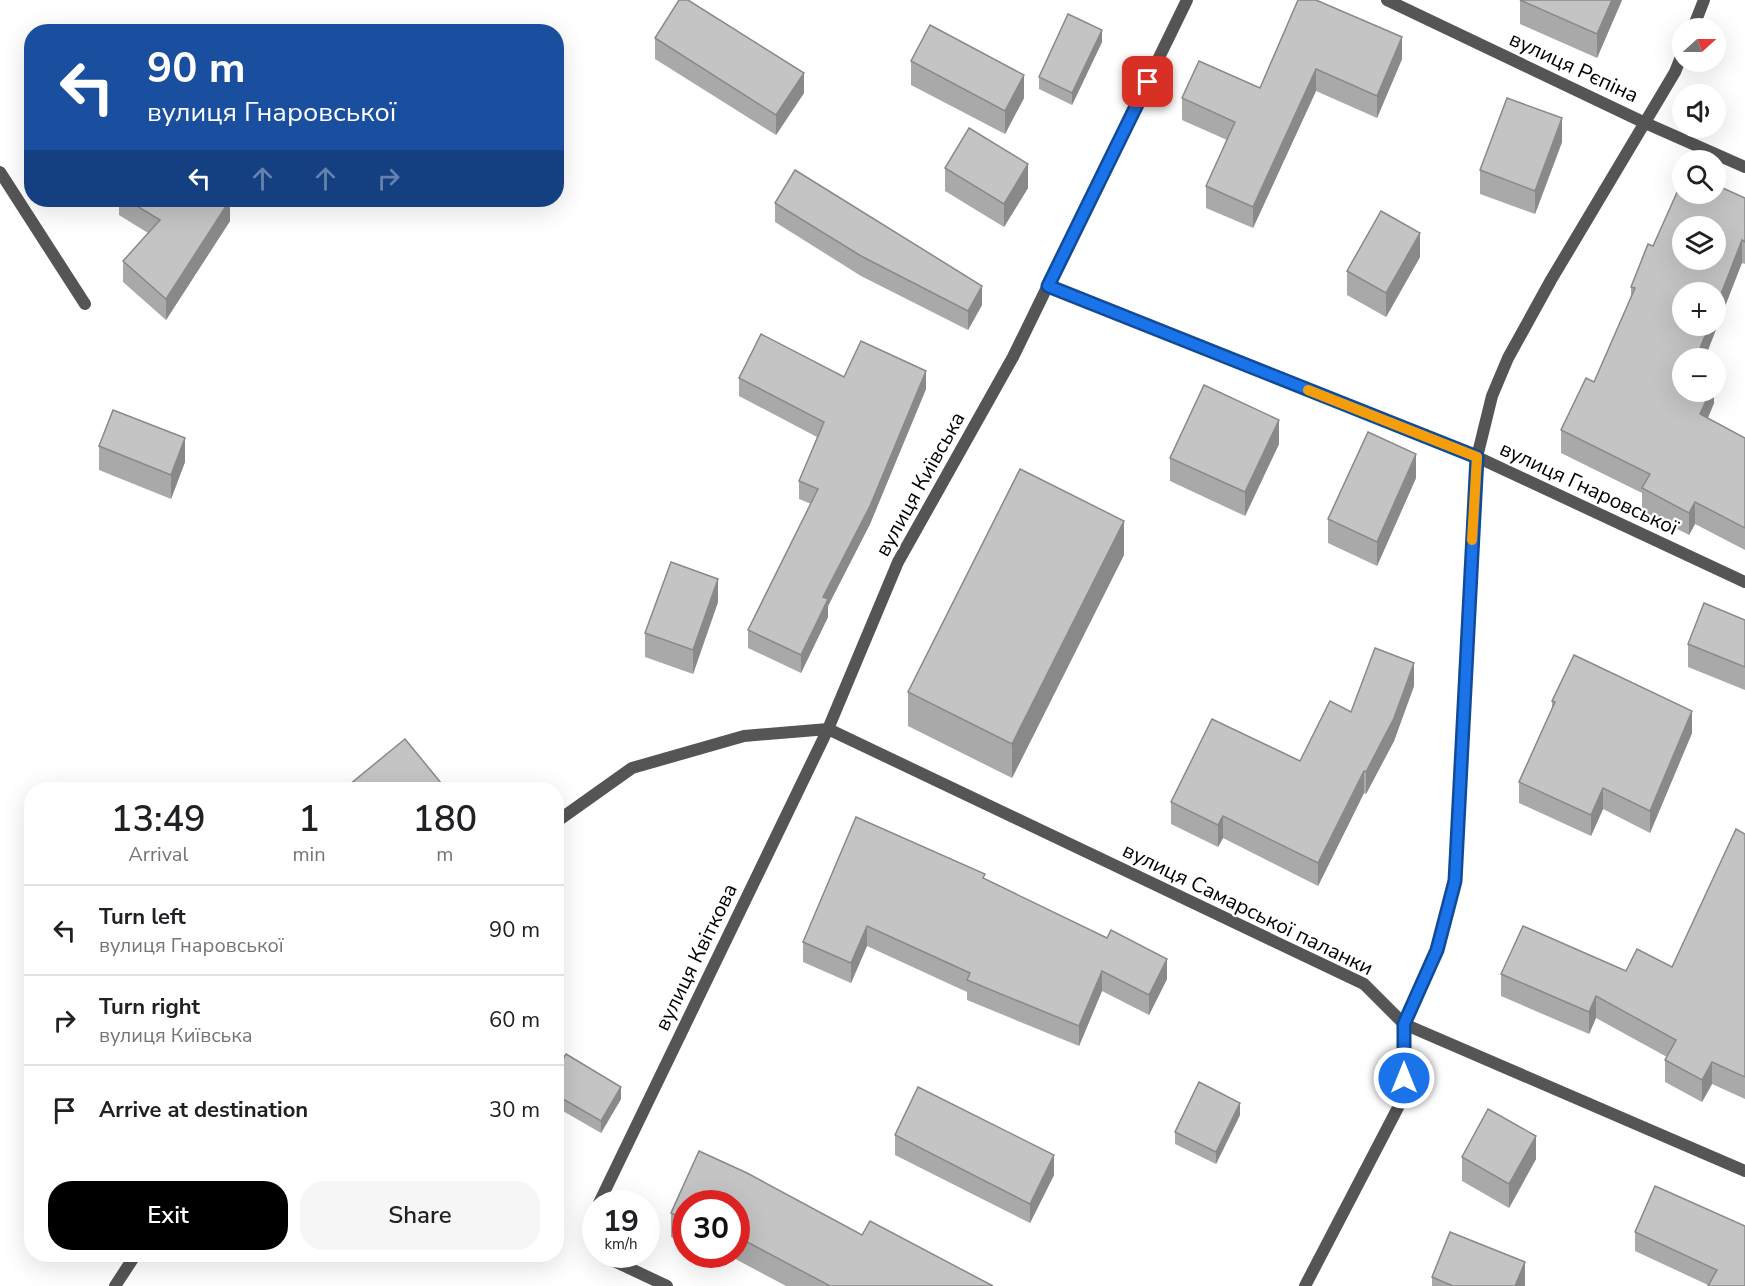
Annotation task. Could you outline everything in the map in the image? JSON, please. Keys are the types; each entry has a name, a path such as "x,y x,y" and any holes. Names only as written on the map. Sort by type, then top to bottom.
{"street":[{"name":"вулиця Київська","path":"828,729 898,562 1013,357 1188,0"},
{"name":"вулиця Рєпіна","path":"1387,0 1643,122 1745,167"},
{"path":"1697,18 1704,0"},
{"path":"1305,1286 1404,1096 1404,1024 1437,950 1455,881 1477,457 1492,396 1508,358 1551,280 1643,122 1675,72"},
{"path":"0,172 85,304"},
{"name":"вулиця Гнаровської","path":"1048,286 1477,457 1745,582"},
{"path":"564,816 632,768 744,736 828,729"},
{"name":"вулиця Самарської паланки","path":"828,729 1364,984 1404,1024 1745,1171"},
{"name":"вулиця Квіткова","path":"605,1190 828,729"},
{"path":"115,1286 131,1262"},
{"path":"629,1268 667,1286"}],"building":[{"path":"679,0 688,0 804,73 776,115 655,38"},
{"path":"1298,0 1316,0 1402,37 1377,96 1316,69 1253,207 1206,186 1235,122 1182,98 1199,61 1260,88"},
{"path":"1520,0 1612,0 1597,34"},
{"path":"1068,14 1102,30 1072,93 1039,77"},
{"path":"930,25 1024,75 1005,111 911,61"},
{"path":"1507,98 1562,118 1535,191 1480,170"},
{"path":"969,128 1028,164 1004,204 945,168"},
{"path":"795,170 982,286 968,311 861,256 775,203"},
{"path":"1726,189 1745,198 1745,242 1742,240 1726,282 1672,282 1672,336 1705,336 1700,348 1672,348 1672,402 1705,402 1700,414 1745,438 1745,528 1695,502 1689,513 1642,488 1650,474 1561,430 1586,378 1594,382 1635,288 1631,287 1648,244 1653,246 1672,204 1726,204"},
{"path":"139,207 225,207 166,299 123,261 160,220"},
{"path":"1381,211 1420,233 1386,293 1347,271"},
{"path":"761,334 844,377 861,341 926,371 870,506 823,597 828,599 801,655 748,630 818,489 799,481 824,422 739,378"},
{"path":"1204,385 1279,420 1245,492 1170,458"},
{"path":"113,410 185,438 171,475 99,446"},
{"path":"1368,432 1416,454 1377,542 1328,519"},
{"path":"1020,469 1124,521 1012,744 908,692"},
{"path":"671,562 718,579 693,650 645,633"},
{"path":"1704,603 1745,620 1745,667 1688,644"},
{"path":"1375,648 1414,663 1394,718 1366,772 1364,771 1318,863 1223,816 1218,825 1171,802 1212,719 1300,761 1330,701 1351,712"},
{"path":"1574,655 1692,711 1650,811 1603,788 1591,815 1519,782 1555,702 1552,701"},
{"path":"405,739 440,782 353,782"},
{"path":"856,817 985,874 983,878 1107,938 1111,930 1167,959 1149,995 1102,971 1079,1026 967,980 970,973 867,926 851,963 803,942"},
{"path":"1736,829 1745,834 1745,1077 1712,1062 1702,1080 1665,1060 1676,1040 1596,996 1589,1012 1501,974 1523,926 1626,971 1637,949 1672,967"},
{"path":"566,1054 621,1087 601,1121 564,1100 564,1057"},
{"path":"1199,1082 1240,1103 1216,1152 1175,1132"},
{"path":"918,1087 1054,1155 1030,1204 895,1135"},
{"path":"1488,1109 1536,1136 1509,1184 1462,1157"},
{"path":"699,1151 747,1173 862,1235 870,1221 993,1286 830,1286 750,1243 750,1190 681,1190"},
{"path":"1655,1186 1745,1226 1745,1286 1708,1286 1717,1270 1635,1232"},
{"path":"1450,1232 1525,1262 1515,1286 1453,1286 1432,1277"}],"slow traffic":[{"path":"1308,390 1477,457 1472,540"}],"route":[{"path":"1148,82 1048,286 1477,457 1455,881 1437,950 1404,1024 1404,1078"}]}
